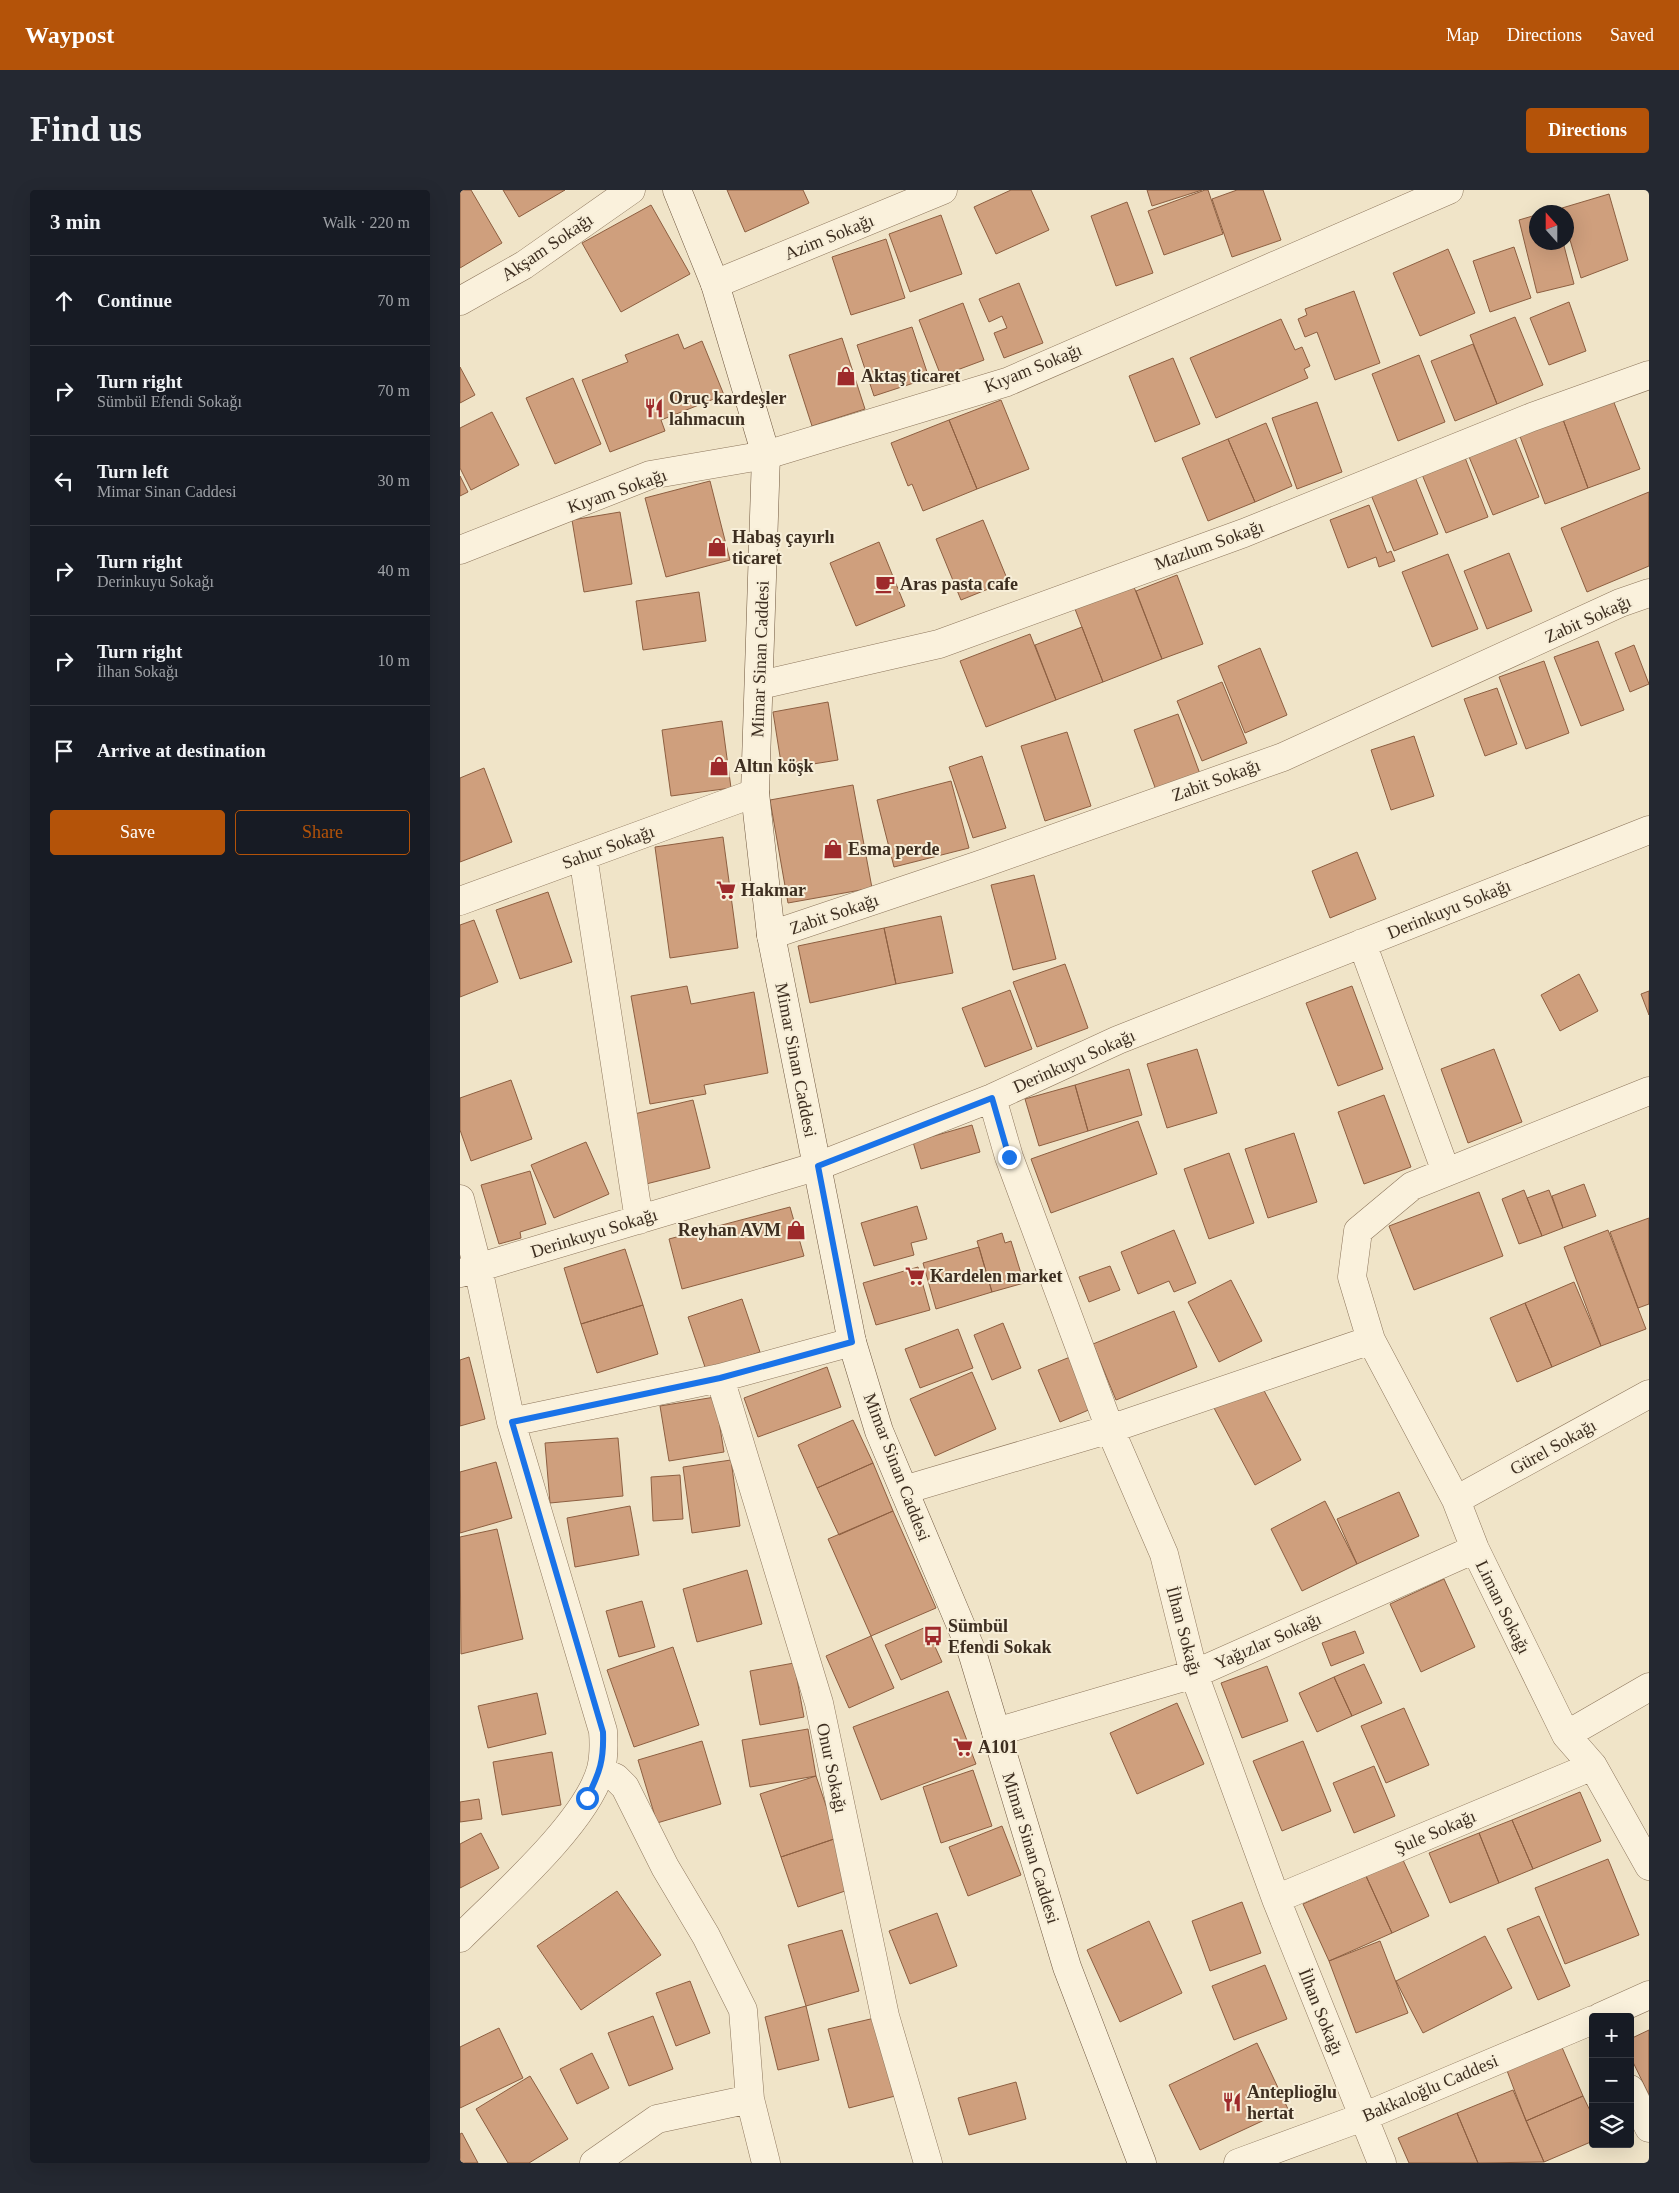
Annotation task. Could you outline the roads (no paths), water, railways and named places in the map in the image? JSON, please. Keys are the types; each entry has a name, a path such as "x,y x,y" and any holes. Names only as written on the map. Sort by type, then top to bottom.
{"street":[{"name":"Akşam Sokağı","path":"460,301 524,265 631,190"},
{"name":"Mimar Sinan Caddesi","path":"677,190 714,284 766,455 756,793 771,935 852,1342 879,1431 972,1652 1067,1967 1142,2163"},
{"name":"Azim Sokağı","path":"714,284 943,190"},
{"name":"Kıyam Sokağı","path":"460,550 650,475 766,455 1007,382 1449,190"},
{"name":"Mazlum Sokağı","path":"760,685 939,644 1244,533 1532,417 1649,375"},
{"name":"Zabit Sokağı","path":"771,935 979,865 1282,756 1620,603 1649,593"},
{"name":"Sahur Sokağı","path":"460,901 756,793"},
{"name":"Derinkuyu Sokağı","path":"469,1271 818,1166 992,1098 1118,1040 1649,830"},
{"path":"583,856 638,1220"},
{"path":"1362,943 1446,1172"},
{"name":"Liman Sokağı","path":"1649,1091 1412,1186 1358,1232 1352,1277 1372,1340 1456,1500 1475,1550 1566,1735 1594,1766 1649,1866"},
{"name":"İlhan Sokağı","path":"992,1098 1009,1157 1110,1429 1164,1554 1194,1674 1276,1898 1382,2163"},
{"path":"460,1199 469,1271 603,1732 604,1754 601,1771 572,1822 460,1938"},
{"path":"904,1490 1110,1429 1372,1340"},
{"path":"512,1422 720,1378 852,1342"},
{"name":"Onur Sokağı","path":"720,1378 818,1704 885,2016 928,2163"},
{"name":"Gürel Sokağı","path":"1456,1500 1649,1394"},
{"name":"Yağızlar Sokağı","path":"996,1732 1194,1674 1475,1550"},
{"path":"1566,1735 1649,1686"},
{"name":"Şule Sokağı","path":"1276,1898 1594,1766"},
{"path":"601,1771 616,1778 625,1787 665,1867 706,1936 743,2010 750,2099 766,2163"},
{"path":"1609,2013 1649,1995"},
{"name":"Bakkaloğlu Caddesi","path":"1238,2163 1363,2117 1589,2022"},
{"path":"1634,2097 1649,2128"},
{"path":"594,2163 658,2120 750,2099"}],"place":[{"name":"Aktaş ticaret","path":"846,376"},
{"name":"Oruç kardeşler lahmacun","path":"654,408"},
{"name":"Habaş çayırlı ticaret","path":"717,547"},
{"name":"Aras pasta cafe","path":"885,584"},
{"name":"Altın köşk","path":"719,766"},
{"name":"Esma perde","path":"833,849"},
{"name":"Hakmar","path":"726,890"},
{"name":"Reyhan AVM","path":"796,1230"},
{"name":"Kardelen market","path":"915,1276"},
{"name":"Sümbül Efendi Sokak","path":"933,1636"},
{"name":"A101","path":"963,1747"},
{"name":"Anteplioğlu hertat","path":"1232,2102"}]}
